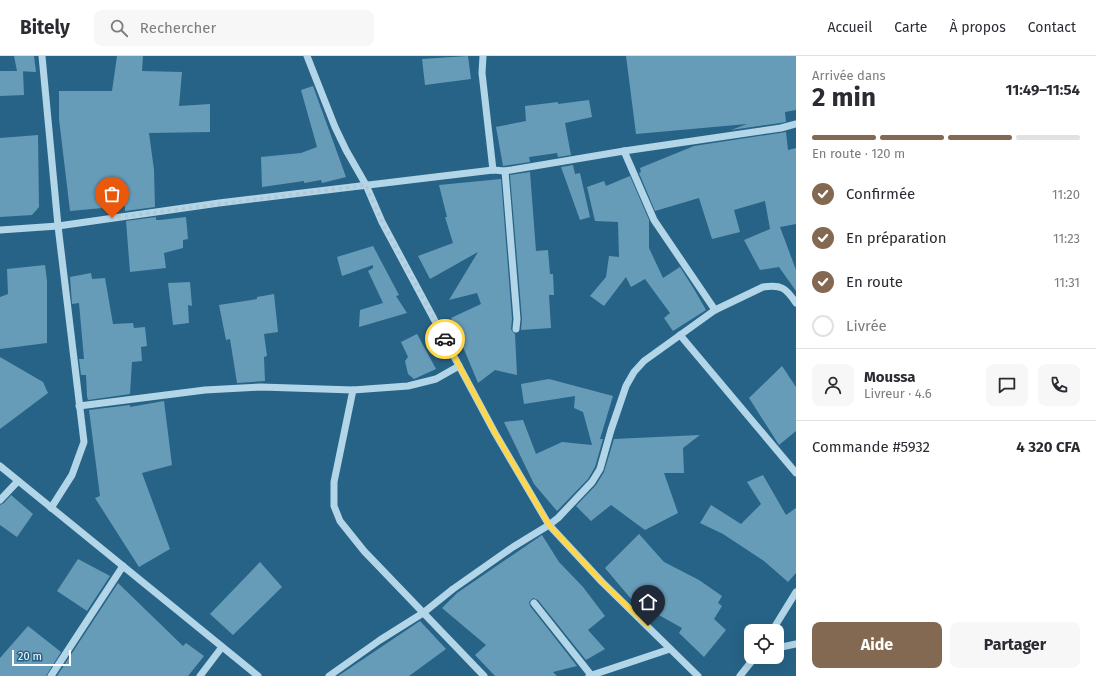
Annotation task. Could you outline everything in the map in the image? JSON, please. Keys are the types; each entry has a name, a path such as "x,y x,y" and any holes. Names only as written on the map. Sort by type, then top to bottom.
{"street":[{"path":"42,56 58,226 84,442 72,475 51,508"},
{"path":"307,56 335,128 366,185 382,222 495,433 549,525 602,582 698,676"},
{"path":"483,56 482,73 493,170"},
{"path":"0,230 58,226 138,214 366,185 493,170 505,171 624,150 781,128 796,124"},
{"path":"624,150 654,220 715,310"},
{"path":"505,171 518,319 516,329"},
{"path":"329,676 380,640 423,613 453,589 513,547 549,525 592,482 600,468 626,386 634,372 644,361 715,310 762,287 783,287 796,303"},
{"path":"680,335 796,473"},
{"path":"79,406 205,390 261,387 353,390 408,386 436,379 459,366"},
{"path":"353,390 334,482 334,506 340,521 364,551 484,676"},
{"path":"0,466 258,676"},
{"path":"0,500 18,481"},
{"path":"51,676 123,566"},
{"path":"776,624 796,592"},
{"path":"534,603 590,675 670,649"},
{"path":"784,647 796,644"},
{"path":"200,676 222,647"},
{"path":"740,676 749,664"}],"building":[{"path":"14,56 34,56 36,72 17,71"},
{"path":"117,56 143,56 142,71 182,72 179,106 210,104 210,132 149,133 154,170 155,207 125,211 125,206 70,211 59,119 59,91 112,91"},
{"path":"468,56 471,79 425,85 422,59"},
{"path":"626,56 796,56 796,110 785,112 786,122 780,123 731,130 747,124 636,134"},
{"path":"0,71 23,71 24,95 0,96"},
{"path":"313,86 346,177 322,183 321,180 304,183 304,181 262,187 261,157 301,153 317,147 301,90"},
{"path":"589,100 592,117 565,123 571,155 558,157 557,153 529,157 530,162 503,166 496,127 526,121 525,106"},
{"path":"786,132 788,150 796,148 796,224 780,227 796,270 796,291 779,267 760,270 744,240 770,229 765,201 734,210 740,232 712,239 699,198 655,211 639,173 641,172 640,168 694,146"},
{"path":"38,135 39,207 32,215 0,217 0,138"},
{"path":"573,165 575,174 580,173 590,217 580,220 561,167"},
{"path":"530,172 536,251 548,250 550,274 553,274 554,295 549,295 551,328 521,330 522,319 510,175"},
{"path":"630,176 649,220 649,248 663,278 680,267 706,310 673,331 664,318 670,313 645,279 631,287 626,277 604,306 590,296 606,277 609,256 619,257 618,222 595,221 587,187 604,181 606,186"},
{"path":"501,179 512,319 511,329 515,334 517,375 495,370 478,383 451,318 481,304 477,293 449,300 478,252 430,279 418,256 453,243 445,217 447,217 439,185"},
{"path":"156,217 156,220 160,220 186,217 188,239 183,240 183,248 164,253 166,268 130,272 126,221"},
{"path":"372,244 399,295 396,296 407,313 359,327 360,310 383,303 368,271 373,268 373,265 342,276 337,257 373,246"},
{"path":"45,265 47,281 47,343 0,349 0,297 8,294 7,269"},
{"path":"91,273 92,279 105,278 113,324 133,323 134,328 145,327 147,346 141,347 142,361 132,362 130,394 88,400 86,375 81,375 79,359 84,359 79,303 72,304 70,277"},
{"path":"190,282 192,306 188,305 189,323 173,325 168,283"},
{"path":"274,294 278,332 264,334 267,356 264,357 265,381 237,383 230,339 226,340 219,305 257,299 257,297"},
{"path":"417,334 436,369 414,379 408,374 405,361 408,357 401,342"},
{"path":"0,357 43,382 48,393 0,429"},
{"path":"782,366 796,387 796,431 779,445 749,398"},
{"path":"549,379 613,396 600,439 603,439 595,467 588,479 557,511 534,484 504,422 523,420 536,454 562,442 592,445 583,412 574,408 575,396 524,404 521,384"},
{"path":"164,401 172,465 142,473 170,549 139,567 95,498 100,496 89,410 130,405 130,407"},
{"path":"700,435 683,448 684,473 664,473 678,513 645,530 611,505 591,521 576,506 596,485 604,472 614,439"},
{"path":"763,475 786,515 796,508 796,573 788,582 764,561 723,534 700,523 711,505 741,524 761,504 747,482"},
{"path":"11,495 33,514 17,537 0,525 0,505 4,503"},
{"path":"639,534 664,562 699,580 722,596 718,603 722,606 714,619 726,630 704,657 679,633 682,628 632,600 605,568"},
{"path":"542,535 559,562 583,587 605,616 588,630 605,649 586,660 538,600 533,598 529,602 530,606 577,666 553,672 557,676 495,676 475,655 486,645 442,608 457,593"},
{"path":"78,559 110,576 87,611 57,591"},
{"path":"260,562 282,587 233,635 210,614"},
{"path":"118,583 183,646 186,643 204,656 188,676 57,676"},
{"path":"420,621 446,649 409,676 338,676"},
{"path":"28,626 61,652 46,676 0,676 0,658"}],"way so far":[{"path":"112,218 366,185 382,222 445,339"}],"route":[{"path":"445,339 495,433 549,525 602,582 648,626"}]}
